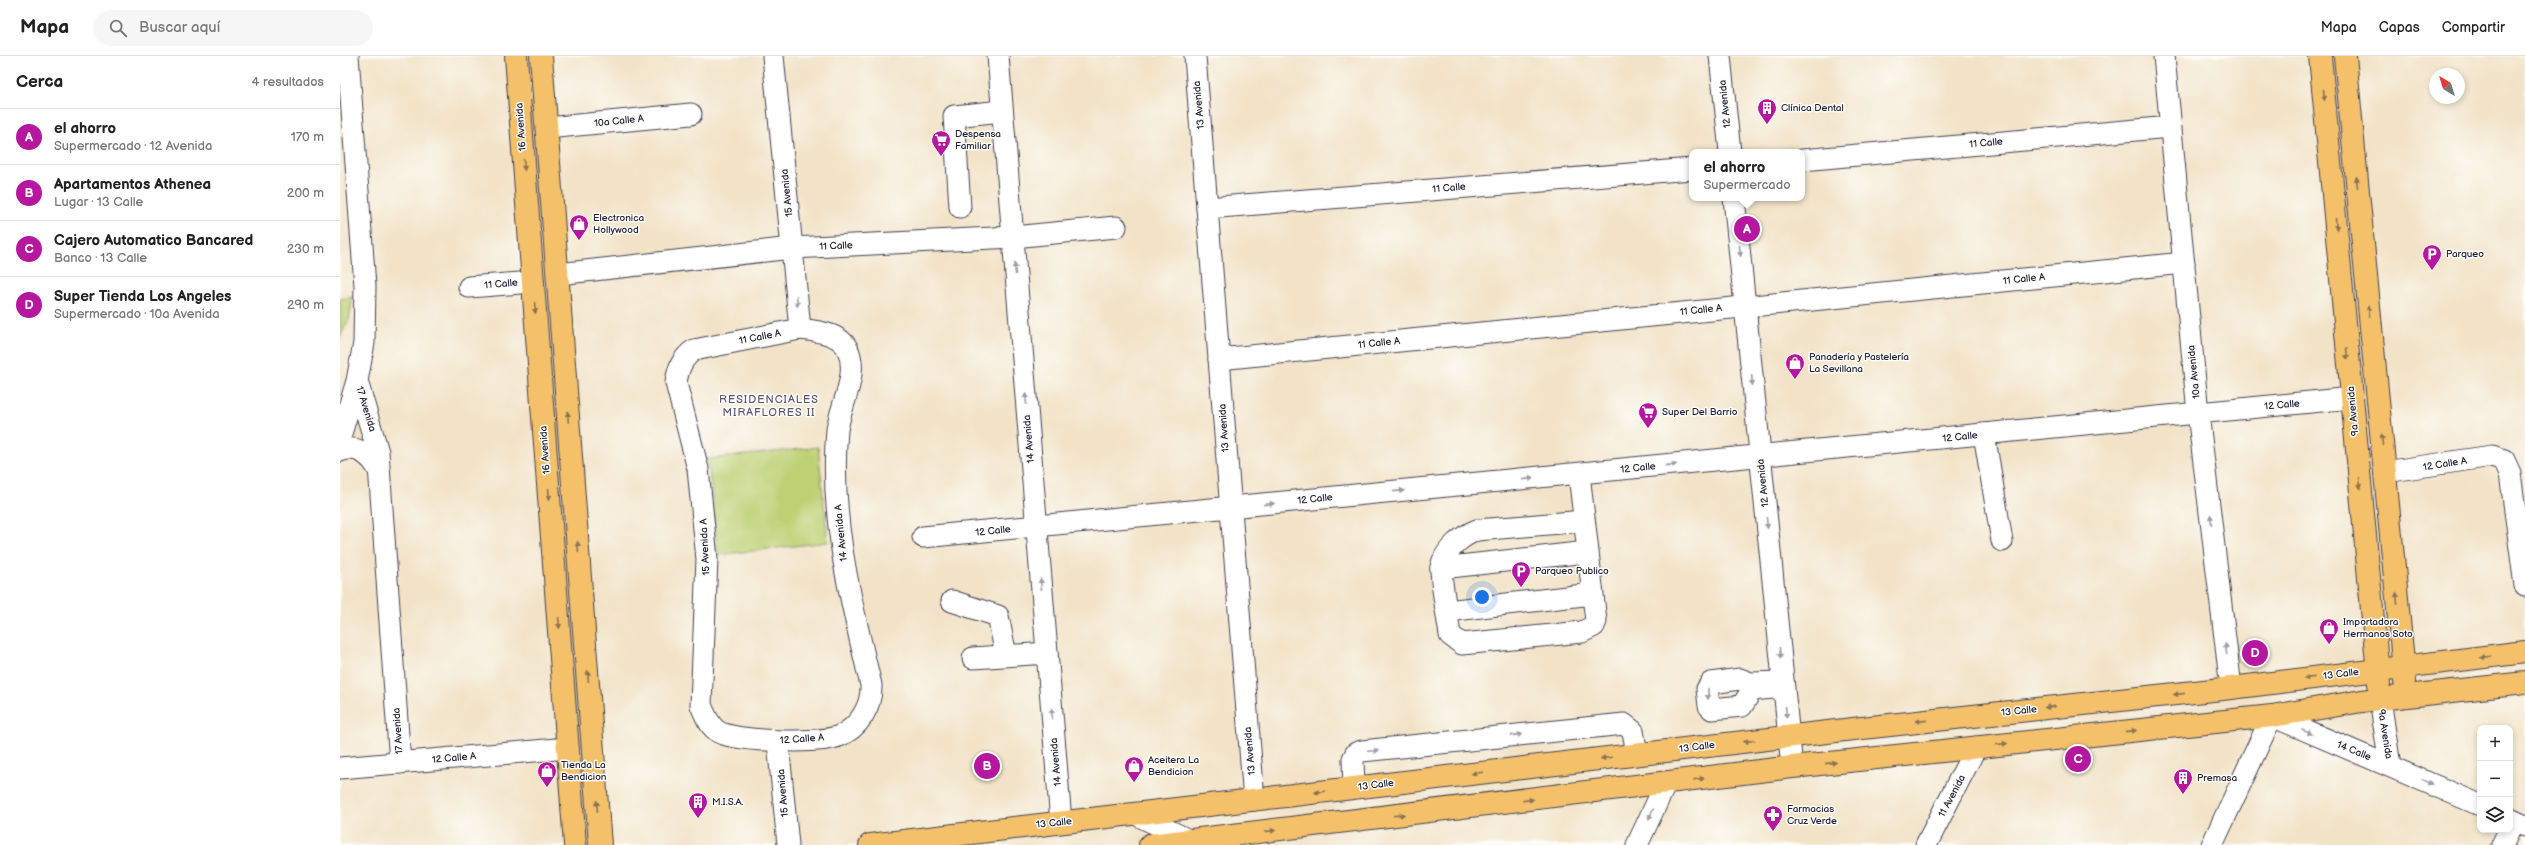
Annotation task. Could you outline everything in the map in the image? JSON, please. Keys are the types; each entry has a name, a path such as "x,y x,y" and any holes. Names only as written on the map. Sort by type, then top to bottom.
{"main road":[{"name":"16 Avenida","path":"516,56 575,845"},
{"path":"541,56 600,845"},
{"name":"9a Avenida","path":"2320,56 2380,699"},
{"path":"2345,56 2407,696"},
{"name":"13 Calle","path":"870,845 1061,822 1137,815 1788,736 2230,688 2525,652"},
{"path":"1175,844 1792,767 2272,716 2380,699 2525,683"}],"street":[{"name":"17 Avenida","path":"348,56 365,286 364,342 348,382 372,429 379,471 400,763"},
{"name":"15 Avenida","path":"773,56 800,329"},
{"name":"14 Avenida","path":"998,56 1061,822"},
{"name":"13 Avenida","path":"1198,56 1207,208 1254,800"},
{"name":"12 Avenida","path":"1720,56 1730,149"},
{"name":"10a Avenida","path":"2164,56 2198,413 2230,688"},
{"path":"960,207 954,116 1002,111"},
{"name":"10a Calle A","path":"547,128 691,114"},
{"name":"11 Calle","path":"1805,160 2170,127"},
{"name":"11 Calle","path":"1207,208 1689,169"},
{"name":"12 Avenida","path":"1734,201 1792,767"},
{"name":"11 Calle","path":"558,274 792,248 1013,237 1116,227"},
{"name":"11 Calle A","path":"1219,359 2184,263"},
{"name":"11 Calle","path":"469,287 533,282"},
{"name":"11 Calle A","path":"678,369 688,354 701,348 800,329 826,333 848,348"},
{"name":"14 Avenida A","path":"848,348 851,365 848,389 838,422 835,458 837,510 845,578 871,685 872,698 863,715"},
{"name":"15 Avenida A","path":"678,369 677,390 698,469 703,513 707,587 701,696 706,718 712,726"},
{"path":"340,437 348,382"},
{"name":"12 Calle","path":"924,537 2352,398"},
{"path":"1984,434 2002,541"},
{"path":"340,451 356,450 366,454 374,461 379,471"},
{"name":"12 Calle A","path":"2385,472 2492,456 2504,460 2510,473 2525,586"},
{"path":"1579,474 1596,621 1594,626 1582,632 1462,644 1450,635 1448,611 1441,568 1447,554 1466,534 1477,530 1584,521"},
{"path":"1441,568 1587,552"},
{"path":"1448,611 1592,594"},
{"path":"952,601 998,616 1006,655"},
{"path":"973,658 1047,653"},
{"name":"9a Avenida","path":"2380,699 2390,766"},
{"name":"12 Calle A","path":"712,726 724,735 778,742 838,737 856,723 863,715"},
{"path":"2212,845 2272,716"},
{"name":"14 Calle","path":"2272,716 2302,731 2390,766 2477,804"},
{"path":"1354,788 1353,759 1356,753 1362,751 1624,724 1633,731 1637,754"},
{"name":"15 Avenida","path":"778,742 788,845"},
{"name":"11 Avenida","path":"1926,845 1976,747"},
{"name":"12 Calle A","path":"340,768 568,748"},
{"path":"1637,845 1666,783"},
{"path":"1137,815 1175,844"},
{"path":"2502,845 2514,825"}],"green space":[{"path":"353,297 349,320 340,337 340,299"},
{"path":"818,447 828,542 718,555 708,459"}],"place":[{"name":"Clínica Dental","path":"1767,125"},
{"name":"Despensa Familiar","path":"941,157"},
{"name":"el ahorro","path":"1747,229"},
{"name":"Electronica Hollywood","path":"579,241"},
{"name":"Parqueo","path":"2432,271"},
{"name":"Panadería y Pastelería La Sevillana","path":"1795,380"},
{"name":"Super Del Barrio","path":"1648,429"},
{"name":"Parqueo Publico","path":"1521,588"},
{"name":"Importadora Hermanos Soto","path":"2329,645"},
{"name":"Super Tienda Los Angeles","path":"2255,653"},
{"name":"Cajero Automatico Bancared","path":"2078,759"},
{"name":"Apartamentos Athenea","path":"987,766"},
{"name":"Aceitera La Bendicion","path":"1134,783"},
{"name":"Tienda La Bendicion","path":"547,788"},
{"name":"Premasa","path":"2183,795"},
{"name":"M.I.S.A.","path":"698,819"},
{"name":"Farmacias Cruz Verde","path":"1773,832"}],"district":[{"name":"RESIDENCIALES MIRAFLORES II","path":"769,405"}]}
